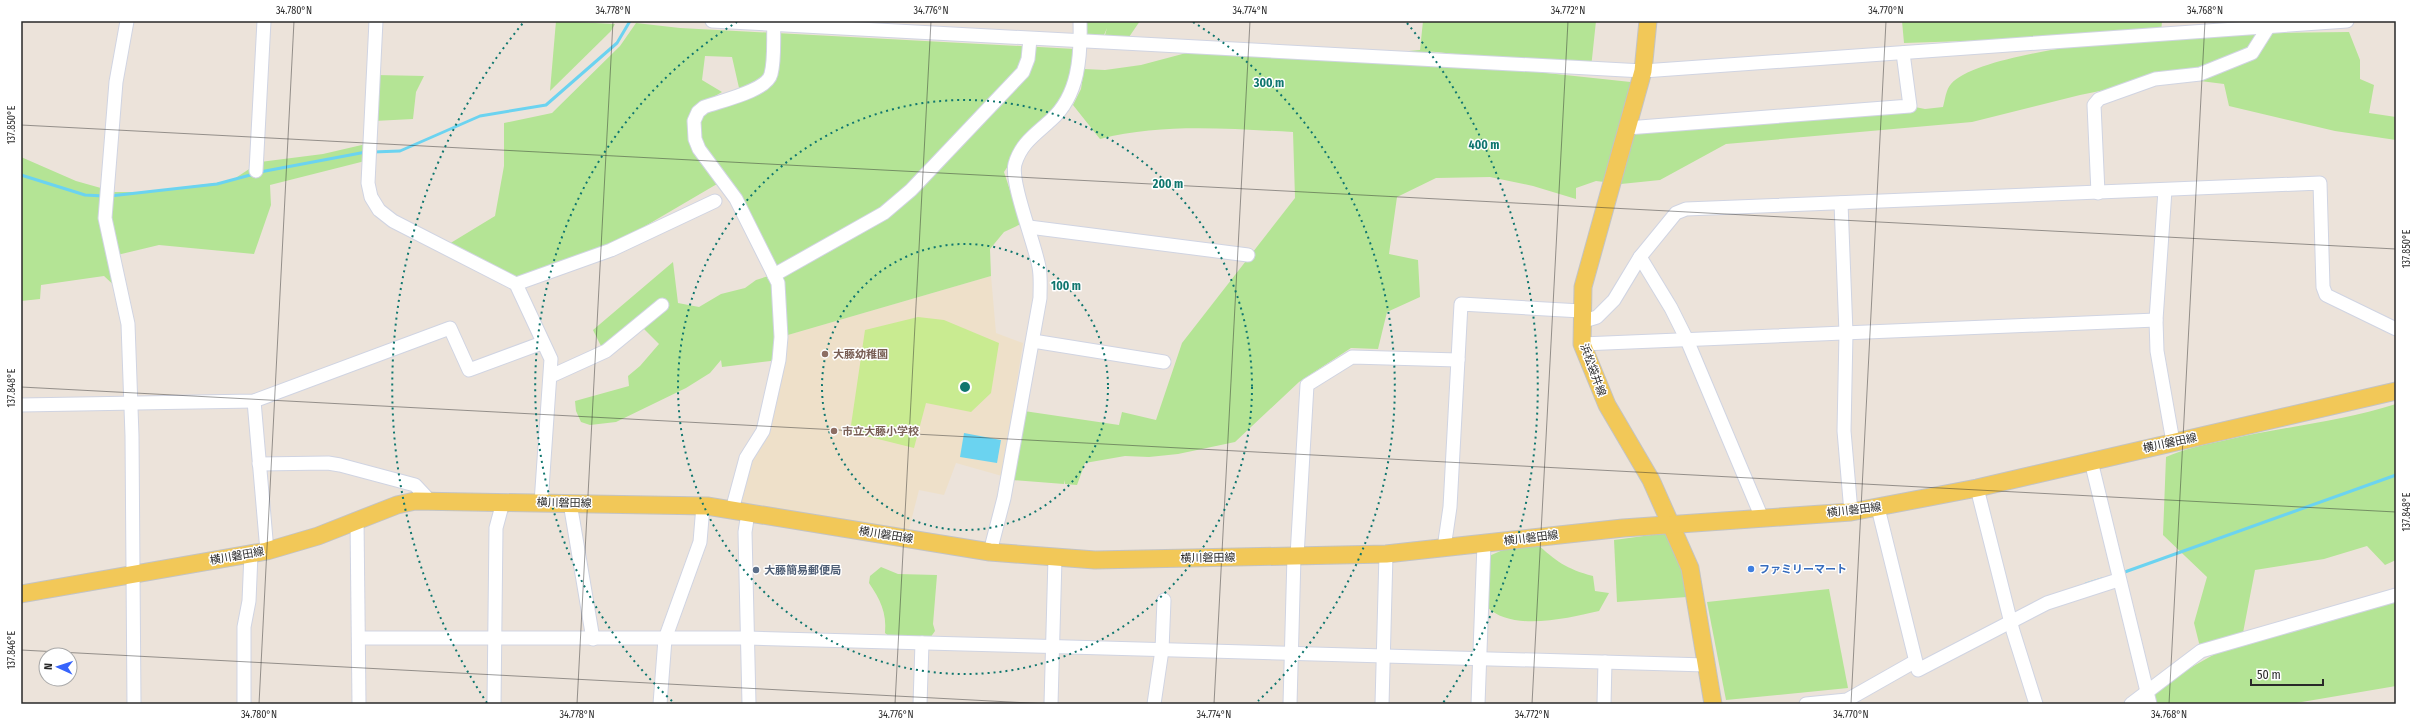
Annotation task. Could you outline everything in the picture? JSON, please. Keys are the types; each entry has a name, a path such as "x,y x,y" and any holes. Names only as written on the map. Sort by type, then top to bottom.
{"main road":[{"name":"浜松袋井線","path":"1648,21 1643,71 1583,287 1581,316 1582,344 1607,405 1651,480 1690,568 1713,704"},
{"name":"横川磐田線","path":"21,594 259,552 318,536 397,505 414,501 703,506 990,552 1055,558 1095,560 1386,554 1672,525 1851,512 1878,508 1976,488 2396,391"}],"street":[{"path":"127,21 116,82 107,174 105,218 128,324 134,573 134,704"},
{"path":"256,171 264,21"},
{"path":"376,21 368,161 371,197 379,210 393,221 516,284 542,343 551,359 541,503"},
{"path":"712,21 1643,71 1903,53 2161,27 2269,26 2347,21"},
{"path":"990,552 1004,498 1040,298 1040,272 1016,183 1015,166 1021,148 1063,107 1072,91 1076,74 1080,41 1080,21"},
{"path":"749,704 745,532 740,511 746,458 763,431 779,360 782,337 778,283 736,199 699,149 695,138 694,121 698,112 704,107 757,89 765,83 771,74 774,24"},
{"path":"2098,193 2094,105 2099,99 2155,79 2200,74 2252,53 2269,26"},
{"path":"774,275 884,213 911,190 1023,72 1028,59 1030,39"},
{"path":"1627,128 1910,106 1903,53"},
{"path":"1444,548 1450,507 1461,304 1581,316 1597,316 1614,300 1640,257 1676,213 1686,209 2320,183 2323,288 2326,295 2396,329"},
{"path":"2165,190 2156,320 2157,351 2173,442"},
{"path":"516,284 611,250 715,201"},
{"path":"1841,203 1846,333 1844,431 1851,512"},
{"path":"1029,227 1248,255"},
{"path":"1640,257 1671,308 1687,340 1762,518"},
{"path":"551,376 606,351 662,305"},
{"path":"1582,344 2156,320"},
{"path":"21,405 254,401 450,328 469,370 542,343"},
{"path":"1033,341 1164,362"},
{"path":"1290,704 1296,556 1307,385 1352,357 1458,360"},
{"path":"244,704 244,627 259,552 260,464 254,401"},
{"path":"2091,461 2118,580 2148,698"},
{"path":"260,464 328,463 340,465 415,485 430,501"},
{"path":"1976,488 2009,618 2036,704"},
{"path":"494,704 496,528 504,502"},
{"path":"570,503 593,639"},
{"path":"660,704 664,639 700,542 703,506"},
{"path":"1878,508 1916,665"},
{"path":"357,520 359,704"},
{"path":"1478,704 1484,544"},
{"path":"1382,704 1386,554"},
{"path":"1051,704 1055,558"},
{"path":"1806,704 1847,700 2009,618 2047,603 2118,580"},
{"path":"2131,704 2148,698 2201,651 2395,598"},
{"path":"1154,704 1162,650 1164,600"},
{"path":"359,638 748,638 1706,665"},
{"path":"920,704 922,643"},
{"path":"1604,704 1605,662"}],"shaded area":[{"path":"991,276 996,333 1023,343 1002,476 956,463 944,495 919,490 908,533 741,504 781,337"}],"green space":[{"path":"556,21 615,24 611,31 550,91"},
{"path":"1082,21 1140,21 1129,37 1103,42 1107,28 1104,35 1082,34"},
{"path":"1423,21 1596,21 1591,68 1426,51 1537,72 1640,83 1627,128 1910,106 1925,109 1943,107 1949,86 1951,84 1965,74 1988,65 2016,57 2079,45 2156,35 1904,43 1902,21 2162,21 2161,34 2349,32 2360,60 2360,79 2374,85 2369,113 2396,117 2396,140 2335,131 2229,106 2224,84 2169,77 2080,95 1972,122 1726,144 1660,180 1621,184 1596,181 1576,188 1576,199 1533,186 1490,177 1436,178 1397,197 1389,254 1418,260 1420,297 1387,312 1378,349 1351,348 1299,382 1235,442 1178,454 1149,457 1125,456 1085,463 1077,485 1065,484 1065,480 1064,484 1012,480 1024,411 1119,425 1122,412 1156,420 1182,343 1295,198 1293,132 1196,128 1148,131 1100,139 1073,105 1081,89 1084,69 1105,70 1141,65 1205,48 1353,56 1420,50"},
{"path":"636,23 680,28 1075,49 1067,100 1033,128 1004,172 1021,224 1004,232 990,249 991,276 781,337 779,360 722,367 721,360 710,373 686,388 616,422 590,425 581,422 576,411 575,401 629,386 628,376 640,366 659,344 639,324 602,348 593,330 673,262 678,303 699,307 721,294 745,288 756,280 778,273 749,210 724,173 702,148 699,128 702,113 742,101 732,57 705,56 702,80 722,92 691,110 692,147 717,184 630,235 516,284 444,247 495,216 504,166 504,123 552,113 620,46"},
{"path":"376,75 424,76 416,92 413,119 374,121"},
{"path":"366,144 365,161 270,185 271,205 254,254 159,245 113,256 119,290 104,276 41,285 40,299 21,301 21,157 76,181 115,192 144,192 231,181 260,162 323,154"},
{"path":"918,317 944,320 999,343 991,393 971,412 926,403 914,448 850,432 865,330"},
{"path":"2396,404 2396,560 2385,565 2367,546 2324,559 2255,570 2242,638 2393,595 2396,605 2396,686 2290,704 2152,704 2147,692 2240,640 2201,651 2194,623 2207,577 2163,535 2166,457 2187,449 2208,444 2331,420"},
{"path":"1666,533 1681,562 1687,597 1617,602 1614,540"},
{"path":"1536,543 1562,564 1593,576 1595,591 1609,593 1599,611 1572,617 1541,621 1525,621 1498,615 1487,607 1489,556 1512,546"},
{"path":"881,567 898,574 937,575 933,624 935,631 930,638 891,638 885,633 885,619 882,606 869,583 870,576"},
{"path":"1829,589 1848,688 1726,700 1707,602"}],"water":[{"path":"964,433 1001,440 997,463 960,457"}],"waterway":[{"path":"373,152 400,151 480,116 546,105 617,43 630,21"},
{"path":"260,172 366,152"},
{"path":"110,196 217,184 254,174"},
{"path":"21,175 85,195 104,196"},
{"path":"2122,573 2396,475"},
{"path":"2086,584 2102,579"}],"place":[{"name":"大藤幼稚園","path":"825,354"},
{"name":"市立大藤小学校","path":"834,431"},
{"name":"ファミリーマート","path":"1751,569"},
{"name":"大藤簡易郵便局","path":"756,570"}]}
